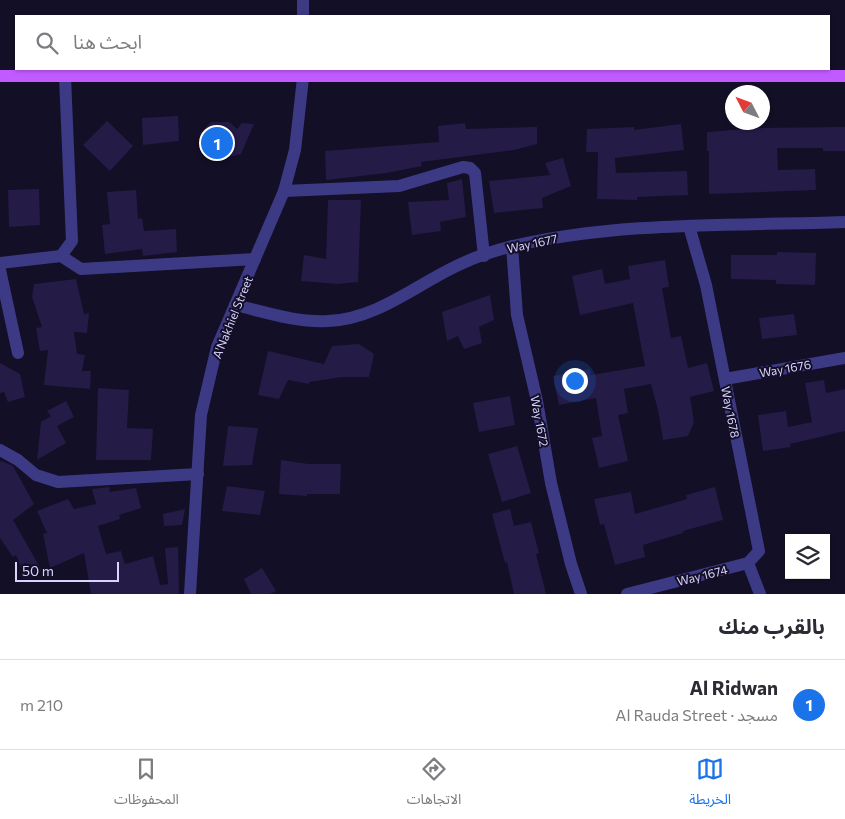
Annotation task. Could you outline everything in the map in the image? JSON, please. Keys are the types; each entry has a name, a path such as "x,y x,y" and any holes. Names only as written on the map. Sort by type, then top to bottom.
{"main road":[{"path":"0,76 65,77 304,73 845,76"}],"street":[{"path":"303,0 303,15"},
{"name":"A'Nakhiel Street","path":"190,594 201,415 217,347 284,191 295,150 304,73"},
{"path":"61,256 72,241 65,77"},
{"path":"284,191 399,186 463,167 470,168 475,173 484,256"},
{"name":"Way 1677","path":"235,305 294,319 329,321 364,314 408,294 463,263 512,246 579,234 657,226 845,222"},
{"name":"Way 1678","path":"689,226 706,285 759,551 748,563"},
{"name":"Way 1672","path":"512,246 517,316 537,401 551,483 571,564 581,594"},
{"path":"0,263 61,256 81,269 255,259"},
{"path":"0,270 18,353"},
{"name":"Way 1676","path":"724,379 845,358"},
{"path":"0,450 18,460 36,475 58,482 198,474"},
{"path":"748,563 760,594"},
{"name":"Way 1674","path":"627,594 748,563"}],"building":[{"path":"178,116 179,141 143,145 142,118"},
{"path":"107,121 133,146 110,171 83,145"},
{"path":"211,122 229,122 237,129 242,123 254,124 241,154 229,157 218,152 199,134"},
{"path":"465,123 466,129 537,127 537,144 514,150 421,162 422,166 387,173 326,180 325,151 439,142 438,126"},
{"path":"681,124 684,150 615,158 616,173 687,171 688,195 637,197 637,200 597,199 598,152 586,152 587,129 634,127 634,130"},
{"path":"845,127 845,151 823,151 823,148 777,148 778,170 815,169 816,190 709,194 707,132 770,130 770,128"},
{"path":"563,158 571,186 542,198 543,208 494,213 489,181 550,175 545,163"},
{"path":"462,179 466,217 440,222 441,231 412,235 408,202 449,200 447,183"},
{"path":"39,189 40,225 9,227 8,190"},
{"path":"136,190 138,219 142,218 144,231 176,229 177,252 143,256 142,249 105,254 102,225 110,224 107,192"},
{"path":"328,200 361,200 358,282 337,284 301,281 304,255 326,259"},
{"path":"777,252 816,253 815,285 776,284 776,280 731,279 731,255 777,255"},
{"path":"665,260 669,287 662,288 671,338 681,336 688,368 707,363 714,391 690,397 694,422 688,436 663,440 651,384 624,389 628,413 618,415 628,461 599,468 592,438 602,436 596,398 559,405 553,376 590,369 591,375 645,366 633,303 580,315 572,276 602,269 605,284 630,279 628,266"},
{"path":"76,279 84,314 89,313 87,333 74,332 77,354 85,355 82,371 91,371 90,389 44,385 48,350 40,351 36,328 42,327 32,297 34,284"},
{"path":"490,295 494,320 479,327 482,343 464,349 458,336 447,341 442,312"},
{"path":"794,314 797,335 762,339 759,318"},
{"path":"359,344 374,354 369,377 342,377 309,382 309,384 288,380 279,399 258,395 268,351 324,364 332,346"},
{"path":"0,363 20,374 25,397 8,402 4,392 0,393"},
{"path":"824,380 826,393 845,389 845,431 790,444 791,447 763,451 758,415 786,411 788,427 812,422 805,383"},
{"path":"98,388 129,390 127,428 153,429 151,460 96,460"},
{"path":"510,396 515,425 479,432 473,403"},
{"path":"66,401 74,417 57,426 66,443 37,460 41,422 51,416 47,411"},
{"path":"228,426 258,428 252,465 223,466"},
{"path":"517,446 531,493 502,502 488,454"},
{"path":"281,460 308,464 341,464 340,494 307,494 307,496 279,494"},
{"path":"2,461 13,466 34,504 13,520 42,571 26,579 16,555 13,557 0,538 0,462"},
{"path":"227,486 265,491 260,515 222,511"},
{"path":"109,487 110,492 136,488 141,508 119,515 120,519 98,526 106,554 121,551 125,564 153,556 160,585 168,584 165,548 178,547 179,594 91,594 84,553 50,568 43,534 47,533 37,511 68,499 74,509 96,504 92,489"},
{"path":"715,487 723,520 643,545 645,557 615,565 604,524 600,525 594,499 631,492 635,514 687,499 686,495"},
{"path":"185,509 182,525 164,526 163,514"},
{"path":"510,509 514,526 531,522 539,553 536,554 546,594 514,594 507,562 505,563 492,514"},
{"path":"262,568 276,591 270,594 251,594 244,579"}],"place":[{"name":"Al Ridwan","path":"217,143"}]}
